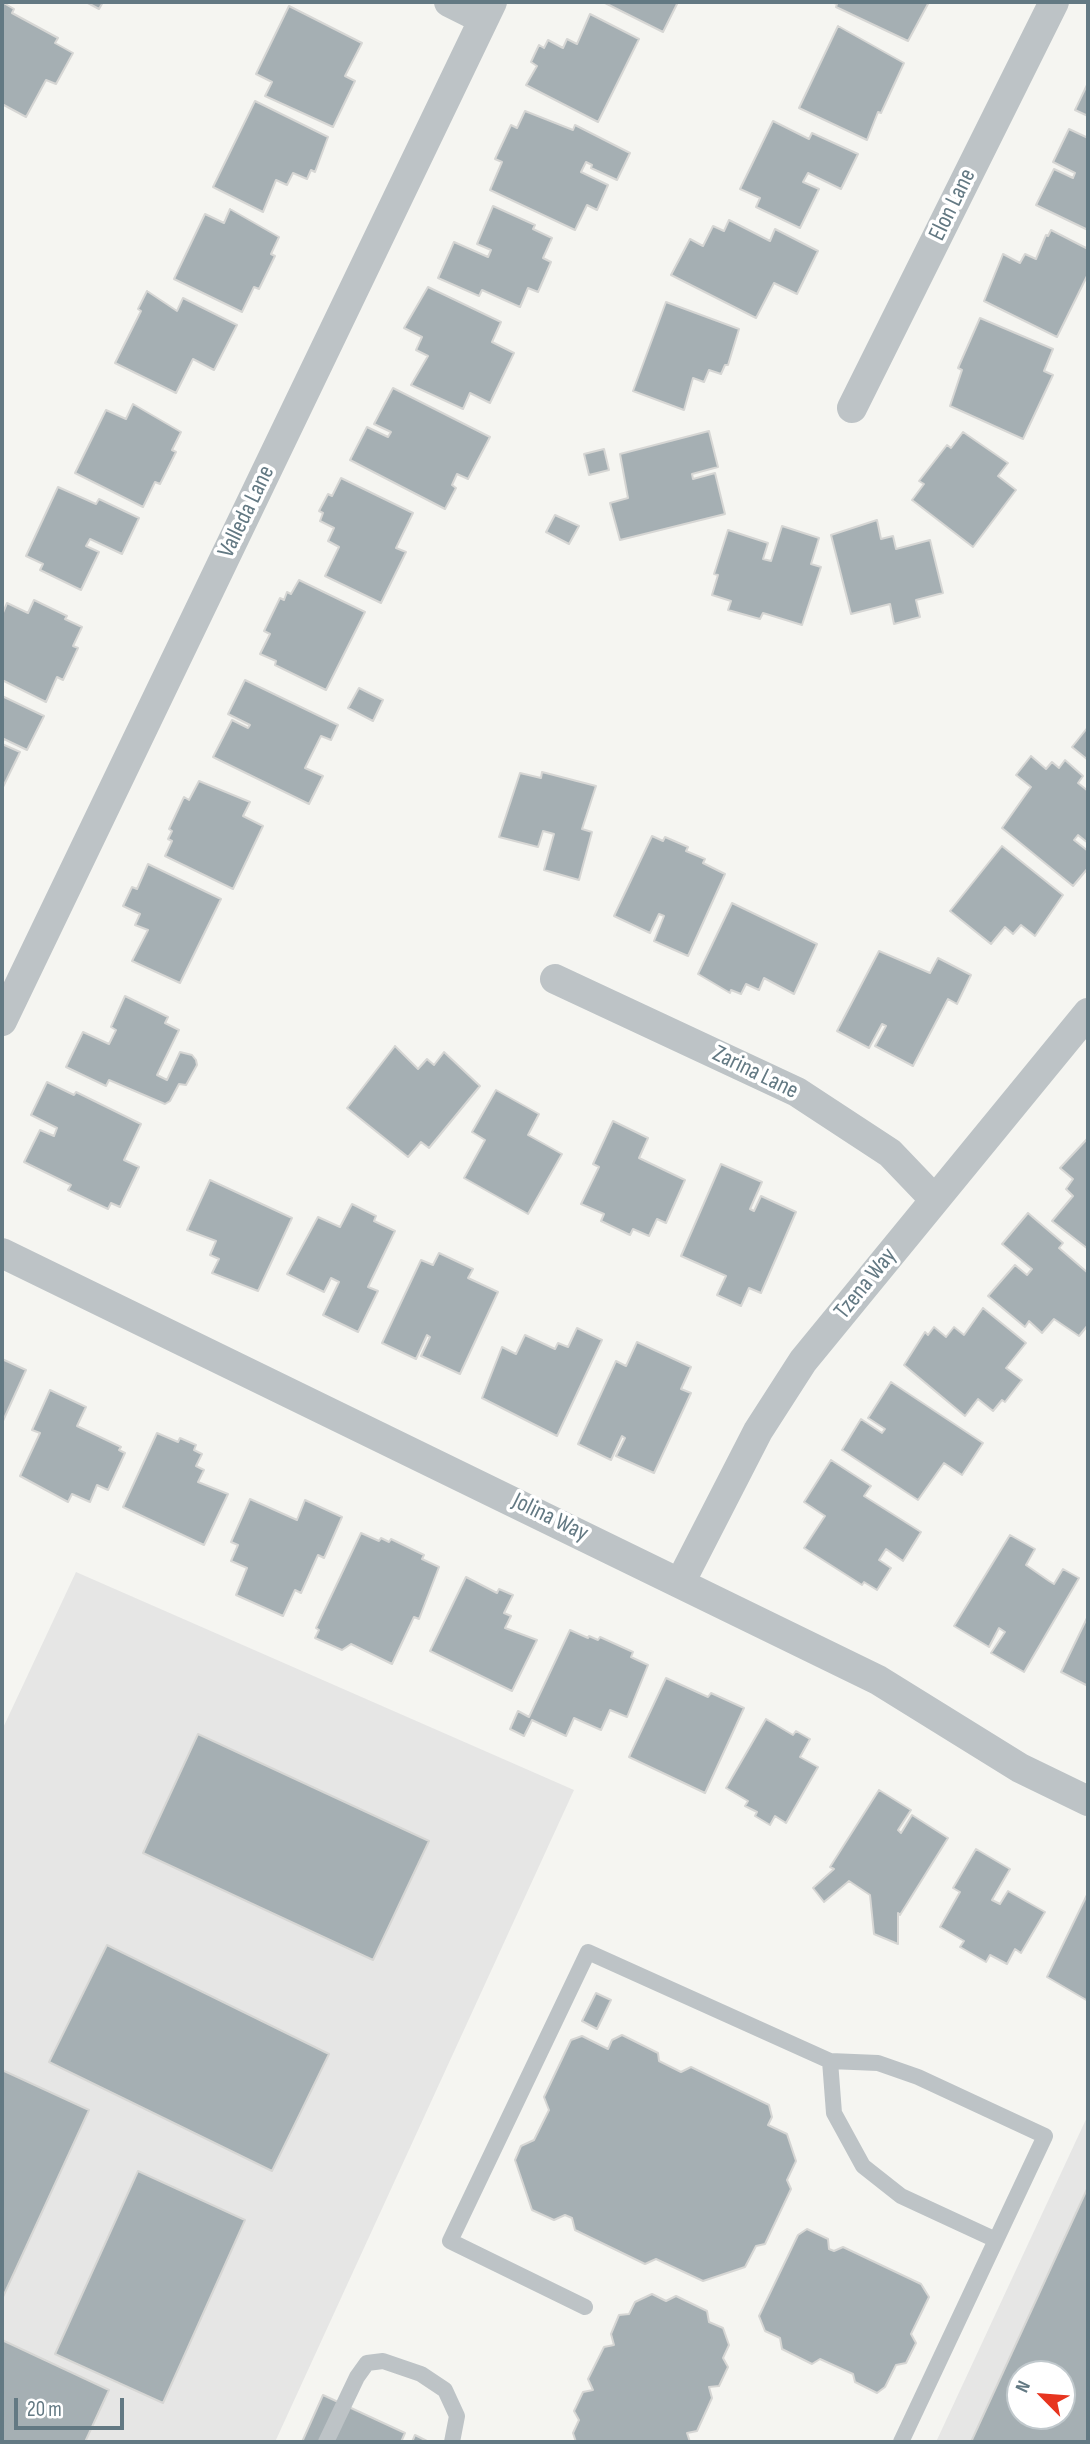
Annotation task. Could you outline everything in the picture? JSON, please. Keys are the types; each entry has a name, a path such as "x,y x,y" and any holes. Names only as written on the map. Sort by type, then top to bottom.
{"street":[{"path":"449,2 488,10"},
{"name":"Elon Lane","path":"852,408 1054,2"},
{"name":"Valleda Lane","path":"2,1021 488,10"},
{"name":"Zarina Lane","path":"555,979 797,1092 890,1153 935,1200"},
{"name":"Tzena Way","path":"681,1581 758,1431 803,1360 1088,1013"},
{"name":"Jolina Way","path":"2,1253 681,1581 878,1680 1020,1768 1088,1801"}],"lane":[{"path":"585,2307 450,2241 588,1952 830,2061 877,2063 918,2077 1045,2136 901,2442"},
{"path":"830,2061 834,2113 863,2166 901,2196 996,2240"},
{"path":"326,2442 367,2364 383,2361 421,2374 445,2390 457,2416 452,2442"}],"shaded area":[{"path":"76,1572 574,1790 275,2442 2,2442 2,1730"},
{"path":"1088,2115 1088,2442 936,2442"}],"building":[{"path":"2,2 14,9 12,13 58,38 55,43 73,53 56,84 46,80 26,117 2,104"},
{"path":"86,2 103,2 99,9"},
{"path":"603,2 678,2 663,32"},
{"path":"831,2 929,2 908,41 836,7 837,4"},
{"path":"289,6 362,43 345,76 355,81 333,127 265,96 272,82 256,74"},
{"path":"590,14 639,39 598,122 526,85 537,66 531,62 539,45 544,48 548,40 563,48 567,39 577,44"},
{"path":"838,26 904,63 881,113 878,112 867,140 799,108"},
{"path":"1088,83 1088,116 1075,110"},
{"path":"255,101 328,137 315,172 311,170 307,179 293,173 287,185 276,180 263,212 213,187"},
{"path":"525,111 573,130 575,125 630,153 617,180 591,168 592,165 586,162 581,172 608,185 597,210 587,205 575,230 490,190 502,162 495,159 511,125 517,128"},
{"path":"773,121 809,139 812,133 858,154 841,189 808,173 803,182 819,189 800,228 756,207 760,198 740,189"},
{"path":"1069,129 1088,138 1088,230 1036,205 1054,169 1073,178 1075,173 1053,162"},
{"path":"493,206 535,225 533,229 552,238 543,258 551,262 538,292 528,288 520,307 482,290 479,296 438,278 454,242 488,257 491,250 477,244"},
{"path":"230,209 279,237 271,254 275,256 259,289 254,287 242,312 174,279 205,214 224,223"},
{"path":"729,220 770,241 775,229 818,251 797,294 774,283 756,318 671,275 690,239 703,246 713,226 724,231"},
{"path":"1051,230 1088,249 1088,274 1057,337 984,301 1003,254 1020,263 1025,254 1036,259 1046,235 1048,236"},
{"path":"428,287 501,322 492,342 514,353 490,403 470,393 463,409 411,385 428,356 416,350 422,337 404,328"},
{"path":"147,291 177,311 183,298 237,325 214,370 193,359 176,393 115,363 141,311 138,309"},
{"path":"666,302 739,329 728,365 725,365 721,374 709,370 704,382 693,378 684,410 633,391"},
{"path":"980,318 1053,349 1044,371 1053,375 1023,439 950,406 962,370 958,368"},
{"path":"393,388 490,437 468,479 457,474 452,485 456,488 445,509 350,460 367,427 388,437 391,432 374,424"},
{"path":"133,404 181,432 172,450 176,452 160,484 155,482 143,507 75,473 106,410 126,419"},
{"path":"709,431 718,467 692,474 693,479 715,473 725,514 620,540 610,503 628,498 620,454"},
{"path":"963,432 1008,463 998,476 1016,490 973,547 912,500 924,484 919,481 947,445 951,448"},
{"path":"604,449 609,470 589,475 584,454"},
{"path":"341,478 413,513 396,548 406,552 381,603 325,576 339,547 328,541 334,528 320,521 323,513 319,511 328,494 332,496"},
{"path":"58,487 96,504 99,499 139,518 122,554 90,539 86,546 99,552 81,590 40,570 43,564 26,556"},
{"path":"555,515 579,526 569,544 546,532"},
{"path":"877,520 881,539 893,536 896,549 930,540 943,593 916,600 920,617 894,624 890,604 851,614 831,535"},
{"path":"782,526 819,538 811,564 821,567 802,625 763,613 760,619 728,610 731,601 712,595 718,575 714,574 728,530 768,543 763,559 771,561"},
{"path":"299,580 365,612 326,690 275,665 276,661 260,654 270,634 264,631 280,598 284,600 287,592 291,594"},
{"path":"34,600 67,616 65,619 82,627 73,646 78,648 63,680 57,677 46,702 2,680 2,615 7,603 28,613"},
{"path":"245,680 338,725 331,740 321,736 305,768 323,776 309,804 213,757 232,720 248,728 250,725 228,714"},
{"path":"359,688 383,700 373,721 348,708"},
{"path":"2,696 44,716 27,750 4,739 2,744"},
{"path":"1088,727 1088,760 1072,747"},
{"path":"2,744 20,752 2,789"},
{"path":"1031,756 1046,769 1052,762 1059,768 1065,760 1083,776 1078,783 1088,791 1088,843 1078,835 1074,840 1088,851 1088,868 1073,886 1002,828 1031,787 1016,775"},
{"path":"542,772 596,786 582,829 592,832 579,880 544,870 554,834 543,831 538,847 499,837 520,773 541,778"},
{"path":"199,781 250,802 243,816 263,826 233,889 165,856 172,841 168,839 172,831 169,829 184,797 189,800"},
{"path":"652,836 663,841 665,837 688,847 686,851 705,859 703,863 725,874 688,956 654,941 664,916 659,914 650,933 614,916"},
{"path":"1002,846 1063,895 1035,936 1021,925 1013,934 1005,927 991,944 950,911"},
{"path":"148,864 221,899 180,983 132,961 148,930 135,925 140,914 123,906 132,887 137,889"},
{"path":"732,903 817,944 794,994 764,978 759,990 746,984 741,994 731,990 730,993 698,974"},
{"path":"879,951 930,973 938,958 971,975 957,1004 948,999 913,1066 875,1046 886,1026 882,1024 869,1048 837,1031"},
{"path":"125,996 168,1017 165,1023 179,1030 157,1075 167,1080 180,1052 192,1055 196,1060 197,1065 186,1085 179,1084 170,1101 165,1104 109,1080 106,1086 66,1067 83,1032 109,1044 116,1030 111,1027"},
{"path":"395,1046 418,1069 427,1059 434,1065 444,1052 480,1086 429,1148 421,1142 408,1157 347,1108"},
{"path":"47,1082 74,1095 76,1092 141,1124 124,1160 139,1167 120,1207 111,1203 108,1209 68,1190 71,1185 24,1162 40,1130 54,1136 57,1128 31,1115"},
{"path":"496,1090 539,1114 528,1135 562,1154 528,1214 464,1178 485,1140 472,1132"},
{"path":"613,1121 648,1138 639,1158 685,1180 666,1223 657,1219 649,1236 633,1229 630,1235 601,1221 604,1214 581,1204 599,1167 593,1164"},
{"path":"1088,1138 1088,1249 1052,1221 1073,1196 1066,1189 1073,1179 1060,1168"},
{"path":"721,1164 762,1182 750,1209 754,1211 761,1196 796,1212 761,1293 749,1288 741,1306 717,1295 726,1276 681,1256"},
{"path":"210,1180 292,1218 258,1291 212,1273 219,1259 210,1255 216,1241 187,1230"},
{"path":"352,1204 376,1216 374,1221 395,1231 368,1287 378,1291 358,1332 323,1315 339,1282 331,1278 324,1292 287,1274 318,1217 340,1227"},
{"path":"1028,1213 1063,1243 1059,1248 1088,1273 1088,1325 1079,1336 1054,1319 1042,1333 1029,1321 1025,1327 988,1296 1015,1265 1027,1275 1032,1269 1002,1244"},
{"path":"439,1253 473,1269 468,1278 498,1292 460,1374 421,1356 430,1337 427,1335 416,1359 382,1343 421,1260 433,1265"},
{"path":"983,1308 1026,1343 1006,1368 1022,1380 1005,1402 1002,1400 993,1411 978,1399 965,1416 904,1365 925,1332 928,1335 934,1327 946,1337 954,1327 964,1335"},
{"path":"577,1328 602,1340 557,1436 482,1398 502,1347 516,1354 525,1335 555,1349 558,1343 568,1347"},
{"path":"637,1342 691,1367 681,1389 691,1393 654,1473 616,1456 625,1438 622,1436 611,1460 578,1444 616,1361 626,1366"},
{"path":"2,1359 26,1370 2,1423"},
{"path":"891,1382 983,1443 962,1475 944,1463 918,1500 842,1450 861,1419 882,1433 885,1429 868,1418"},
{"path":"50,1390 86,1407 77,1426 121,1447 119,1450 125,1453 108,1490 97,1485 90,1502 72,1494 68,1502 20,1476 40,1433 32,1430"},
{"path":"157,1433 178,1442 180,1438 196,1445 194,1450 202,1454 196,1466 204,1470 198,1482 228,1494 204,1545 123,1507"},
{"path":"831,1460 871,1486 864,1496 921,1532 903,1561 886,1549 879,1560 891,1568 877,1590 864,1582 862,1585 804,1548 825,1516 804,1502"},
{"path":"250,1499 297,1520 305,1500 342,1517 324,1558 318,1555 301,1593 295,1590 283,1616 236,1595 247,1568 231,1561 238,1545 231,1542"},
{"path":"361,1533 379,1541 381,1538 389,1542 391,1539 424,1555 422,1559 439,1567 419,1619 414,1617 392,1664 351,1644 342,1650 315,1638 319,1630 316,1628"},
{"path":"1010,1535 1035,1549 1026,1565 1049,1581 1054,1584 1063,1569 1079,1578 1024,1672 991,1653 1005,1632 999,1628 989,1647 954,1626"},
{"path":"466,1577 497,1593 499,1589 513,1595 504,1613 511,1616 505,1628 537,1640 512,1691 430,1651"},
{"path":"1088,1616 1088,1686 1061,1672"},
{"path":"570,1630 588,1638 589,1636 598,1640 600,1637 633,1652 631,1657 648,1665 627,1717 610,1710 601,1730 574,1718 566,1736 532,1720 524,1736 510,1729 518,1711 529,1717"},
{"path":"666,1678 708,1697 711,1693 744,1708 705,1793 629,1757"},
{"path":"766,1719 793,1735 796,1731 810,1739 800,1757 818,1767 786,1823 775,1816 770,1825 755,1816 757,1812 745,1806 748,1801 726,1788"},
{"path":"198,1734 429,1841 373,1960 143,1853"},
{"path":"879,1790 911,1810 898,1830 901,1833 912,1815 948,1838 900,1915 898,1913 898,1944 874,1934 870,1895 849,1881 824,1902 813,1888 834,1869 830,1867"},
{"path":"976,1849 1010,1869 992,1900 1000,1904 1008,1891 1045,1912 1021,1953 1015,1949 1007,1964 990,1955 986,1962 960,1947 964,1941 940,1927 960,1892 953,1888"},
{"path":"1088,1895 1088,2001 1047,1977"},
{"path":"107,1945 329,2054 272,2171 49,2062"},
{"path":"596,1993 611,2000 597,2029 582,2021"},
{"path":"622,2035 658,2053 659,2061 681,2072 691,2067 769,2105 772,2117 768,2125 787,2134 796,2161 787,2180 791,2189 765,2244 756,2246 745,2267 703,2281 656,2259 645,2264 575,2230 572,2218 565,2215 554,2220 532,2210 515,2160 521,2146 534,2140 549,2110 544,2097 571,2040 582,2036 608,2049 612,2040"},
{"path":"2,2070 89,2110 2,2299"},
{"path":"138,2171 245,2220 163,2403 55,2354"},
{"path":"1088,2187 1088,2442 971,2442 1006,2366 1006,2430 1076,2430 1076,2360 1009,2360"},
{"path":"807,2229 828,2239 829,2249 834,2251 843,2247 921,2284 929,2297 911,2334 916,2343 906,2363 896,2365 885,2387 877,2393 855,2382 853,2374 820,2359 812,2364 782,2349 780,2338 765,2331 759,2316 798,2235"},
{"path":"652,2294 666,2301 676,2296 707,2311 709,2322 723,2328 729,2345 723,2358 728,2367 719,2386 709,2387 712,2398 697,2431 687,2433 690,2442 576,2442 573,2433 579,2420 574,2411 583,2392 593,2390 588,2379 604,2347 614,2345 611,2334 619,2315 629,2314 635,2302"},
{"path":"2,2340 109,2390 85,2442 2,2442"},
{"path":"323,2395 405,2433 401,2442 302,2442"},
{"path":"415,2435 429,2442 412,2442"}]}
